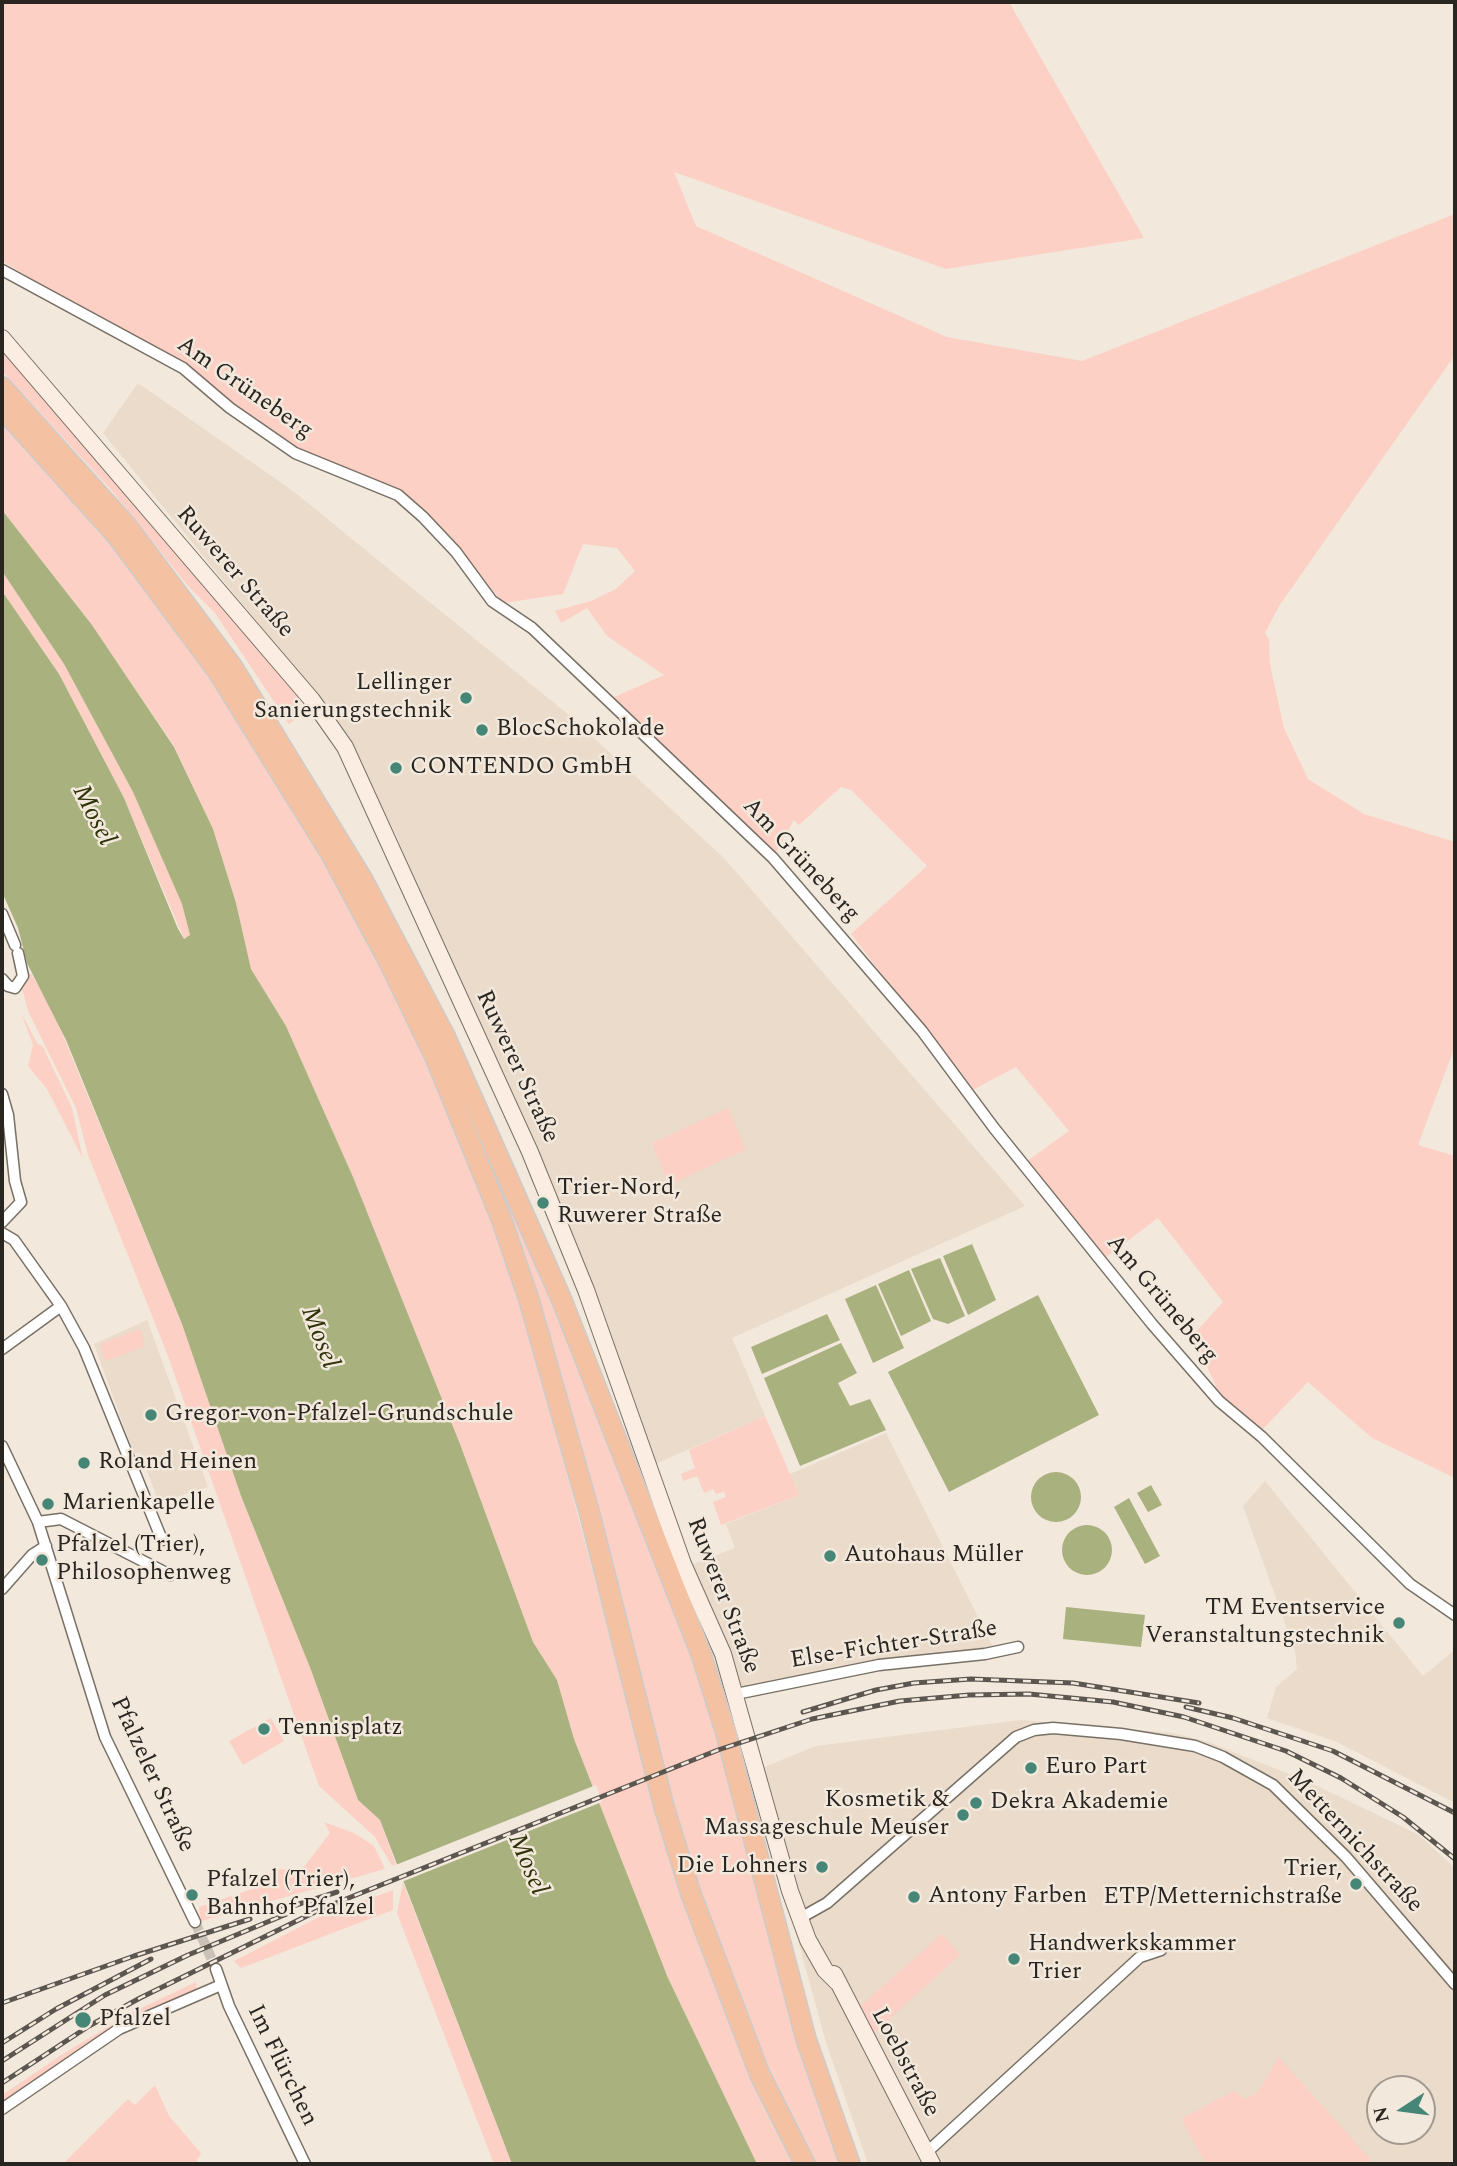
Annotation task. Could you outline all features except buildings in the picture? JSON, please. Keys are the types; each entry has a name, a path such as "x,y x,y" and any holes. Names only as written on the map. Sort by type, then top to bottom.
{"highway":[{"path":"2,387 83,473 127,526 232,666 356,868 445,1036 556,1286 701,1654 725,1730 806,2039 849,2164"},
{"path":"2,408 117,536 218,672 331,854 389,962 435,1057 501,1218 528,1300 589,1511 664,1807 691,1894 760,2075 804,2164"}],"main road":[{"name":"Ruwerer Straße","path":"2,338 306,692 345,747 542,1181 586,1290 683,1564 723,1654 790,1891 802,1917"},
{"name":"Loebstraße","path":"802,1917 820,1944 929,2158"}],"street":[{"name":"Am Grüneberg","path":"2,270 183,368 230,408 295,453 398,495 423,517 456,552 492,601 531,628 773,858 922,1031 994,1128 1152,1324 1219,1401 1262,1437 1410,1584 1455,1615"},
{"path":"2,914 17,949 23,976 15,988 5,982"},
{"path":"2,1094 8,1115 13,1172 21,1202 2,1222"},
{"path":"2,1233 14,1240 61,1306 84,1348 162,1540"},
{"path":"2,1349 61,1306"},
{"name":"Pfalzeler Straße","path":"2,1446 38,1522 105,1737 195,1923"},
{"path":"38,1522 61,1519 170,1575"},
{"path":"2,1589 32,1555 46,1546"},
{"name":"Else-Fichter-Straße","path":"736,1694 880,1665 985,1654 1018,1647"},
{"name":"Metternichstraße","path":"802,1917 827,1903 1016,1737 1040,1729 1170,1740 1223,1757 1261,1776 1302,1811 1343,1854 1455,1984"},
{"path":"929,2158 1140,1957 1161,1950"},
{"path":"2,2109 119,2029 221,1985 216,1969"},
{"name":"Im Flürchen","path":"221,1985 305,2164"}],"shaded area":[{"path":"2,2 1009,2 1144,238 946,269 674,172 696,226 947,337 1082,361 1455,214 1455,355 1279,606 1265,633 1269,639 1270,664 1284,728 1308,779 1364,814 1455,842 1455,1046 1418,1145 1455,1156 1455,1478 1372,1438 1308,1382 1261,1431 1222,1400 1193,1335 1223,1302 1158,1218 1105,1258 1027,1161 1069,1131 1016,1067 971,1091 851,934 927,866 851,790 841,787 799,825 794,820 775,854 612,698 664,675 607,636 587,608 561,623 555,611 591,601 616,589 635,571 617,548 583,544 563,594 504,603 403,493 281,441 183,372 2,261"},
{"path":"2,350 298,697 300,705 296,719 289,724 215,613 188,586 111,490 2,371"},
{"path":"138,383 293,491 569,715 724,858 1025,1206 732,1338 765,1416 653,1465 454,970 396,835 355,753 323,703 103,433"},
{"path":"2,418 67,488 207,668 284,788 399,996 467,1149 520,1296 649,1786 690,1915 717,1990 796,2164 757,2164 668,1978 574,1739 557,1680 533,1642 460,1444 353,1177 286,1026 251,969 236,903 213,829 174,746 92,625 2,510"},
{"path":"2,571 64,664 133,792 182,904 190,935 184,939 124,798 59,674 2,591"},
{"path":"31,973 52,1009 182,1324 241,1496 311,1670 358,1800 380,1820 396,1865 392,1866 375,1837 319,1786 168,1356 88,1155 76,1108 28,1011 22,988"},
{"path":"21,1013 37,1043 43,1047 72,1108 83,1159 47,1089 28,1066 33,1045"},
{"path":"441,1042 493,1153 694,1656 842,2164 812,2164 735,1998 704,1911"},
{"path":"728,1108 746,1149 669,1185 652,1143"},
{"name":"Gregor-von-Pfalzel-Grundschule","path":"147,1320 208,1487 159,1503 140,1452 134,1454 94,1344"},
{"path":"140,1329 145,1346 106,1361 100,1344"},
{"path":"765,1416 799,1495 721,1525 713,1502 726,1497 724,1492 716,1494 713,1489 704,1493 697,1476 683,1481 681,1474 695,1468 689,1450"},
{"name":"Autohaus Müller","path":"886,1433 994,1649 953,1651 891,1660 742,1689 711,1605 691,1565 735,1548 726,1524 799,1495 790,1474"},
{"path":"1265,1481 1423,1676 1455,1650 1455,1803 1337,1742 1267,1718 1276,1687 1297,1669 1295,1651 1243,1506"},
{"name":"Tennisplatz","path":"271,1718 284,1741 243,1765 229,1741"},
{"path":"1020,1720 1173,1733 1208,1742 1307,1781 1419,1835 1455,1868 1455,2164 868,2164 825,2039 752,1772 816,1746"},
{"path":"324,1822 354,1833 374,1846 385,1869 201,1921 199,1907 264,1885 262,1877 281,1869 300,1872 330,1833"},
{"path":"403,1882 512,2164 494,2164 397,1913"},
{"path":"393,1890 393,1910 241,1968 234,1961 317,1918"},
{"path":"942,1934 960,1955 873,2034 859,2007"},
{"path":"196,1982 197,1991 131,2017 104,2032 2,2105 2,2095 66,2052 131,2013"},
{"path":"1279,2057 1369,2158 1370,2164 1206,2164 1181,2119 1234,2091 1245,2099 1258,2092"},
{"path":"155,2085 169,2116 201,2153 195,2164 63,2164 128,2099 135,2105"}],"water":[{"name":"Mosel","path":"2,510 92,625 174,747 213,829 236,903 251,969 286,1026 353,1177 460,1444 533,1642 557,1680 574,1739 668,1978 757,2164 512,2164 380,1820 358,1800 311,1670 241,1496 182,1324 66,1040 27,963 18,928 2,892 2,591 59,674 124,798 178,929 184,939 190,935 182,904 133,792 64,664 2,571"},
{"path":"972,1244 996,1300 968,1315 943,1256"},
{"path":"940,1258 965,1316 948,1324 933,1319 911,1269"},
{"path":"909,1270 931,1321 901,1336 878,1284"},
{"path":"876,1285 904,1348 873,1363 845,1299"},
{"path":"1038,1295 1099,1415 949,1492 888,1372"},
{"path":"827,1314 840,1340 762,1374 751,1347"},
{"path":"841,1343 857,1373 838,1383 850,1406 870,1399 886,1430 800,1466 764,1378"},
{"path":"1056,1472 1074,1479 1081,1497 1074,1515 1056,1522 1038,1515 1031,1497 1038,1479"},
{"path":"1151,1485 1162,1505 1148,1512 1137,1493"},
{"path":"1129,1498 1160,1556 1145,1564 1114,1507"},
{"path":"1087,1525 1105,1532 1112,1550 1105,1568 1087,1575 1069,1568 1062,1550 1069,1532"},
{"path":"1066,1607 1145,1615 1141,1647 1063,1639"}],"pier":[{"path":"596,1785 602,1802 399,1883 393,1866"}],"tunnel":[{"path":"195,1922 216,1969"}],"railway":[{"path":"803,1712 876,1690 914,1683 971,1679 1073,1683 1199,1703"},
{"path":"2,2083 89,2026 140,1998 321,1909 718,1750 812,1719 900,1701 969,1695 1029,1694 1113,1702 1184,1717 1286,1751 1341,1778 1403,1817 1455,1859"},
{"path":"1186,1707 1233,1718 1333,1751 1455,1813"},
{"path":"277,1911 337,1892"},
{"path":"2,2061 105,1995 188,1955 289,1913"},
{"path":"2,2003 134,1956 250,1919"},
{"path":"2,2043 56,2009 151,1959"}],"place":[{"name":"Lellinger Sanierungstechnik","path":"466,698"},
{"name":"BlocSchokolade","path":"482,730"},
{"name":"CONTENDO GmbH","path":"396,768"},
{"name":"Trier-Nord, Ruwerer Straße","path":"543,1203"},
{"name":"Gregor-von-Pfalzel-Grundschule","path":"151,1415"},
{"name":"Roland Heinen","path":"84,1463"},
{"name":"Marienkapelle","path":"48,1504"},
{"name":"Autohaus Müller","path":"830,1556"},
{"name":"Pfalzel (Trier), Philosophenweg","path":"42,1560"},
{"name":"TM Eventservice Veranstaltungstechnik","path":"1399,1623"},
{"name":"Tennisplatz","path":"264,1729"},
{"name":"Euro Part","path":"1031,1768"},
{"name":"Dekra Akademie","path":"976,1803"},
{"name":"Kosmetik & Massageschule Meuser","path":"963,1815"},
{"name":"Die Lohners","path":"822,1867"},
{"name":"Trier, ETP/Metternichstraße","path":"1356,1884"},
{"name":"Pfalzel (Trier), Bahnhof Pfalzel","path":"192,1895"},
{"name":"Antony Farben","path":"914,1897"},
{"name":"Handwerkskammer Trier","path":"1014,1959"},
{"name":"Pfalzel","path":"83,2020"}]}
